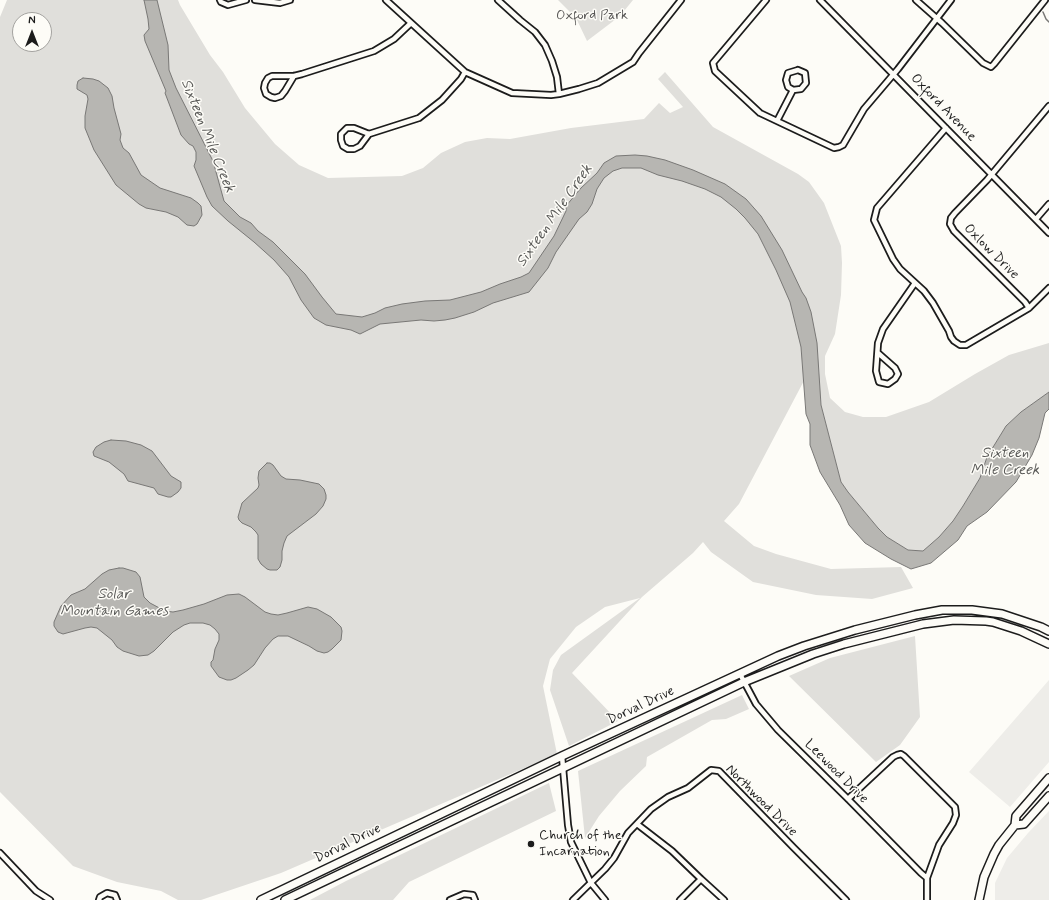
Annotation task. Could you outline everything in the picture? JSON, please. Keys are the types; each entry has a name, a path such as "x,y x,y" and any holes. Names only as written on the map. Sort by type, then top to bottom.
{"main road":[{"name":"Dorval Drive","path":"261,900 562,756 778,656 804,646 855,630 914,615 942,610 972,610 1002,614 1049,631"},
{"name":"Dorval Drive","path":"285,900 744,682 813,654 844,644 923,624 954,620 993,622 1021,631 1049,644"},
{"path":"979,900 984,877 989,864 999,846 1015,825 1016,816 1049,778"},
{"path":"1015,825 1024,824 1049,796"}],"street":[{"path":"220,0 221,2 228,4 246,0"},
{"path":"255,0 280,3 290,0"},
{"path":"386,0 465,72 512,93 551,95 598,83 633,62 681,0"},
{"path":"498,0 535,32 546,45 557,77 559,94"},
{"path":"766,0 713,63 715,71 760,113 834,148 843,145 864,109 951,0"},
{"name":"Oxford Avenue","path":"820,0 1049,232"},
{"path":"916,0 937,18 983,63 991,67 1044,1"},
{"path":"294,76 281,96 275,98 266,94 264,88 265,83 268,78 272,76 294,76 374,51 394,39 411,22"},
{"path":"798,70 805,74 806,83 801,89 793,90 788,87 786,80 788,73 798,70"},
{"path":"369,134 354,128 347,128 341,134 343,146 348,149 354,149 360,146 369,134 418,118 442,100 465,72"},
{"path":"777,121 793,90"},
{"path":"992,175 1049,106"},
{"path":"946,128 877,208 874,220 893,259 900,269 924,291 933,303 951,337 960,345 966,346 1029,308 1049,288"},
{"name":"Oxlow Drive","path":"992,175 955,213 951,218 950,224 954,232 1025,302 1029,308"},
{"path":"1036,219 1049,204"},
{"path":"878,353 895,368 898,374 895,379 888,384 879,382 876,371 878,343 883,329 915,283"},
{"name":"Leewood Drive","path":"740,674 756,704 778,730 927,878"},
{"path":"848,799 893,757 901,754 955,807 956,816 940,845 927,878 927,900"},
{"path":"562,756 568,825 571,842 591,883 605,900"},
{"name":"Northwood Drive","path":"573,900 605,869 614,858 626,837 652,809 664,799 688,788 711,770 719,771 846,900"},
{"path":"637,824 672,851 724,900"},
{"path":"0,853 36,891 50,900"},
{"path":"680,900 701,879"},
{"path":"99,900 100,897 107,893 115,895 117,900"},
{"path":"450,900 464,894 473,895 476,900"}],"shaded area":[{"path":"1049,680 1049,762 1010,807 969,772"},
{"path":"1049,811 1049,900 995,900 995,883 1007,858"}],"green space":[{"path":"7,0 178,0 210,55 223,72 245,108 275,144 299,165 328,178 402,176 423,168 441,153 465,142 487,138 510,139 571,128 644,119 659,103 670,113 683,107 658,79 665,72 713,127 798,174 809,182 824,203 841,246 842,263 841,295 835,334 825,356 825,374 830,398 845,412 863,417 886,417 929,402 1009,355 1049,343 1049,392 1021,412 1006,426 987,457 980,478 963,506 953,521 924,551 908,550 887,537 841,482 821,405 817,356 739,504 724,521 754,546 776,554 831,569 901,567 913,588 872,599 816,595 753,582 711,552 703,542 693,553 642,597 572,673 618,721 569,746 550,690 553,670 561,655 640,598 605,607 576,627 550,659 543,686 557,754 281,873 201,900 178,900 161,891 117,882 73,866 0,792 0,17"},
{"name":"Oxford Park","path":"558,0 633,0 620,16 587,41 576,18"},
{"path":"915,636 920,717 900,745 876,762 789,676 830,658"},
{"path":"742,695 749,709 726,719 712,720 647,757 646,766 620,791 599,816 585,838 578,771"},
{"path":"549,783 556,811 409,882 393,900 310,900 346,881"}],"water":[{"name":"Sixteen Mile Creek","path":"144,0 157,0 168,45 169,70 176,88 213,161 224,201 240,217 251,223 258,231 273,242 305,274 336,314 362,317 385,308 402,304 450,300 481,292 529,273 554,236 566,211 566,206 581,188 597,173 604,163 616,156 647,156 665,160 693,170 725,184 746,199 761,216 782,250 806,298 811,312 817,343 821,405 841,482 887,537 908,550 923,551 939,537 953,521 980,478 987,457 1006,426 1021,412 1049,392 1049,409 1045,413 1039,438 1032,455 1016,482 987,512 967,526 958,540 931,563 911,569 865,543 849,525 840,505 820,472 810,445 810,424 806,414 801,347 790,302 758,234 736,209 721,197 705,189 658,175 641,168 622,168 613,171 604,178 597,189 592,204 587,212 579,219 556,252 548,268 529,292 493,303 474,312 455,318 434,321 421,320 380,324 360,334 351,330 326,325 314,318 301,300 289,277 274,260 212,206 194,166 196,152 193,146 189,144 181,135 165,93 166,91 145,41 144,35 149,29"},
{"path":"83,78 99,81 108,88 112,96 121,134 120,140 123,148 129,153 141,175 160,188 191,198 201,206 202,215 197,224 194,226 187,225 178,217 166,212 146,208 116,185 94,150 85,128 85,116 88,99 87,95 77,89 78,81"},
{"path":"111,440 126,441 141,445 152,451 171,476 181,482 181,488 171,497 168,497 158,494 154,488 128,481 124,474 109,462 94,456 93,452 96,447"},
{"path":"267,463 273,465 281,476 286,479 319,484 324,489 326,495 323,506 316,514 287,536 282,551 280,567 277,570 267,569 261,564 258,559 258,535 251,527 242,523 238,517 242,503 258,488 259,471"},
{"name":"Solar Mountain Games","path":"119,568 136,572 140,577 144,597 150,603 165,611 173,612 183,610 227,595 239,594 265,612 271,614 278,615 308,607 317,609 331,617 341,627 341,640 332,649 324,653 288,636 278,636 265,648 254,665 236,678 227,680 219,677 211,666 219,640 219,634 210,625 203,623 190,623 184,625 173,632 154,651 148,655 139,656 123,651 117,647 112,640 97,628 85,628 63,634 58,632 54,626 54,622 61,606 71,595 85,589 102,574 109,570"}],"waterway":[{"path":"1043,12 1049,22"}],"place":[{"name":"Church of the Incarnation","path":"531,844"}]}
